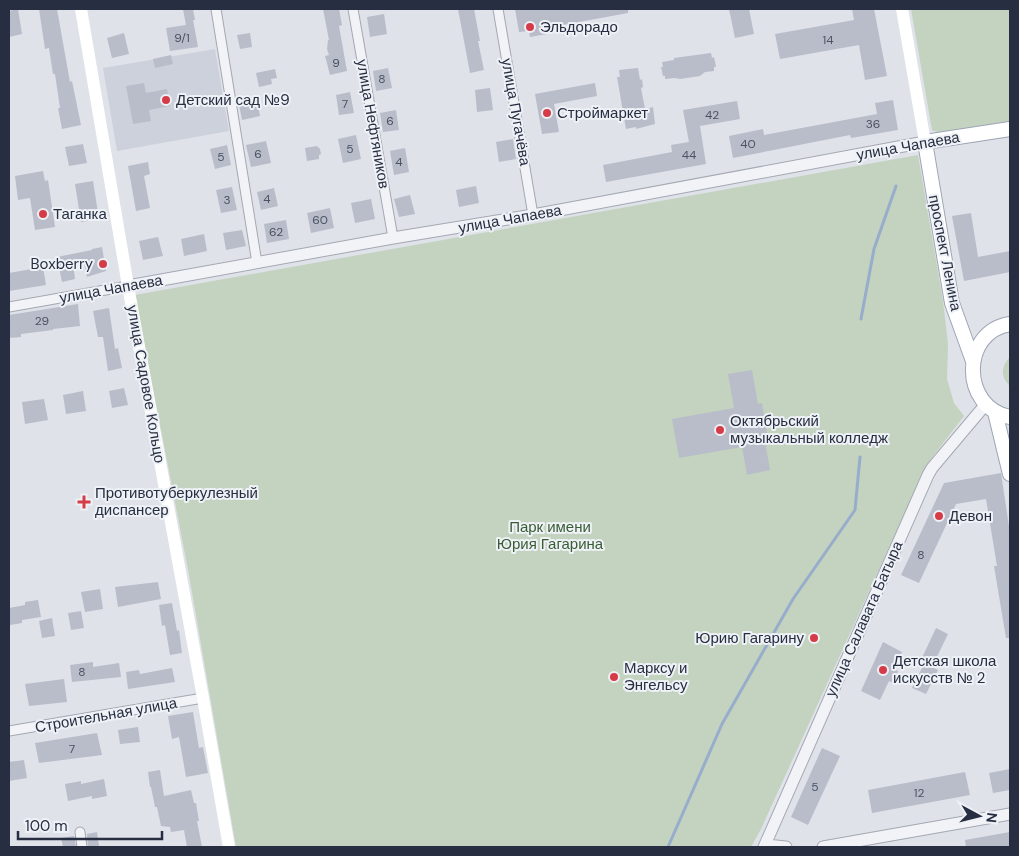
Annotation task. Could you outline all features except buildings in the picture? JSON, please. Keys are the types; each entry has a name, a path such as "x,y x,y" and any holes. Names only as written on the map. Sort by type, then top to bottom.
{"main road":[{"name":"улица Садовое Кольцо","path":"81,9 128,286 229,847"},
{"path":"902,9 925,142"},
{"name":"улица Чапаева","path":"925,142 1010,129"},
{"name":"проспект Ленина","path":"925,142 952,303 973,361"},
{"path":"1010,324 994,330 984,338 977,349 973,361 973,382 978,394 990,408 1010,418"},
{"path":"990,408 1010,474"}],"street":[{"path":"216,9 256,263"},
{"name":"улица Нефтяников","path":"353,9 393,238"},
{"name":"улица Пугачёва","path":"498,9 533,215"},
{"name":"улица Чапаева","path":"9,307 393,238 533,215 925,142"},
{"name":"улица Салавата Батыра","path":"766,846 848,654 928,475 932,468 990,408"},
{"name":"Строительная улица","path":"9,731 203,698"},
{"path":"823,847 1010,814"},
{"path":"80,832 82,847"},
{"path":"766,846 786,847"}],"shaded area":[{"name":"Детский сад №9","path":"215,49 229,131 117,151 103,68"}],"green space":[{"path":"911,9 1010,9 1010,121 940,133 932,130"},
{"name":"Парк имени Юрия Гагарина","path":"918,155 943,301 948,344 947,379 954,403 964,416 927,464 761,829 751,847 236,847 189,575 135,295"},
{"path":"1010,357 1010,386 1003,375 1003,368"}],"waterway":[{"path":"861,319 874,249 896,186"},
{"path":"668,847 722,724 793,599 855,510 860,457"}],"place":[{"name":"Эльдорадо","path":"530,27"},
{"name":"Детский сад №9","path":"166,100"},
{"name":"Строймаркет","path":"547,113"},
{"name":"Таганка","path":"43,214"},
{"name":"Boxberry","path":"103,264"},
{"name":"Октябрьский музыкальный колледж","path":"720,430"},
{"name":"Противотуберкулезный диспансер","path":"84,502"},
{"name":"Девон","path":"939,516"},
{"name":"Юрию Гагарину","path":"814,638"},
{"name":"Детская школа искусств № 2","path":"883,670"},
{"name":"Марксу и Энгельсу","path":"614,677"}]}
